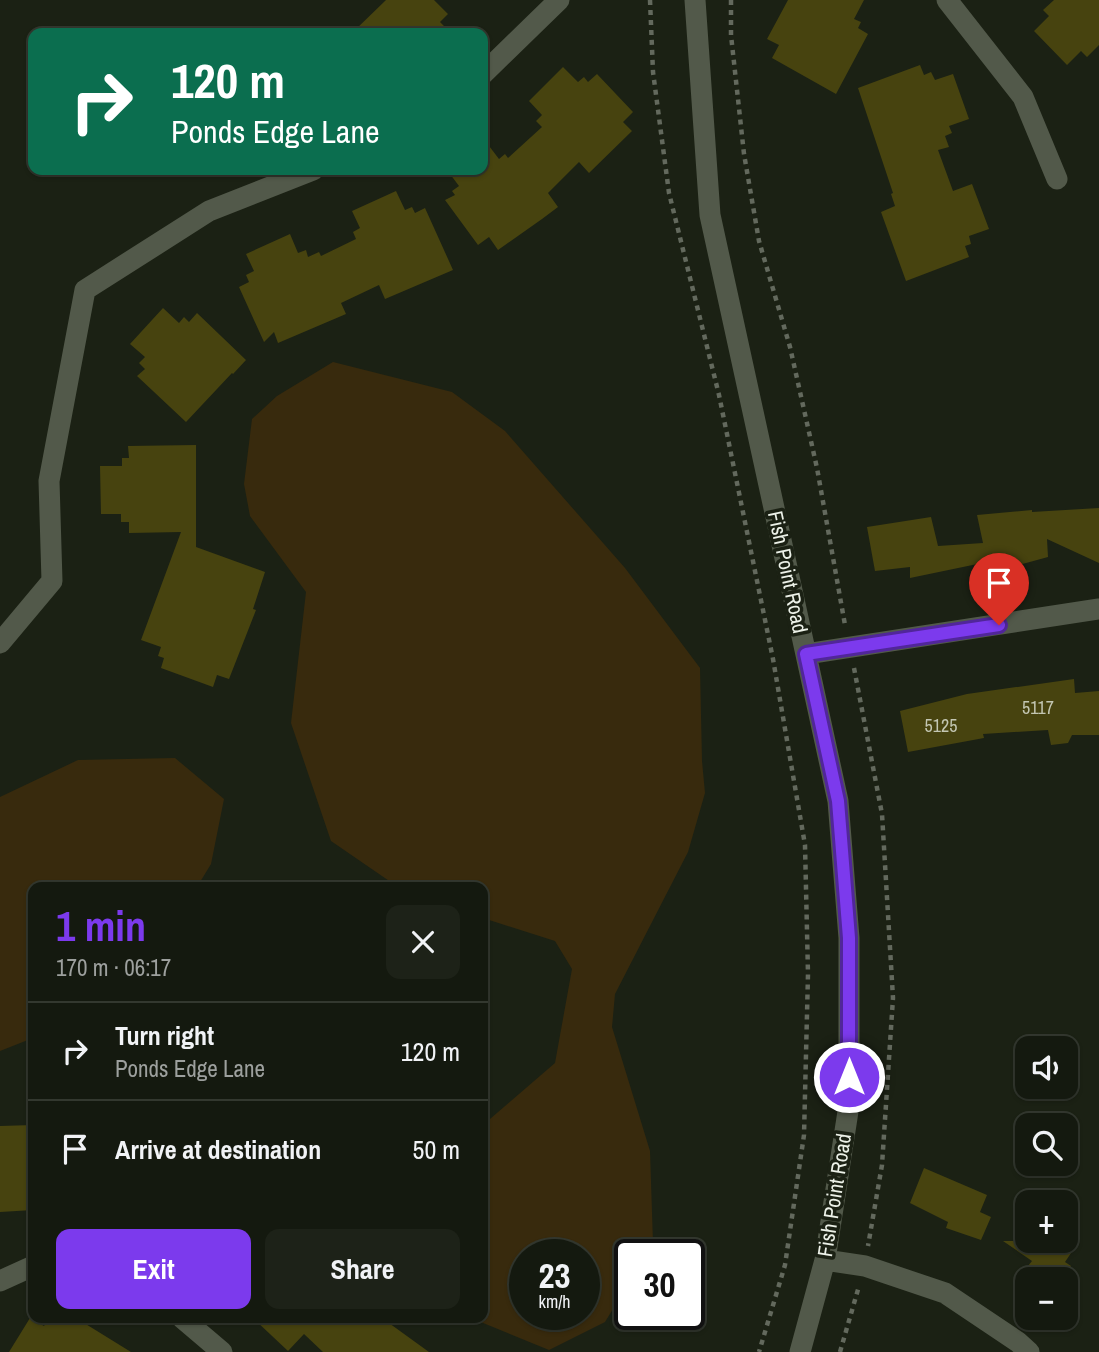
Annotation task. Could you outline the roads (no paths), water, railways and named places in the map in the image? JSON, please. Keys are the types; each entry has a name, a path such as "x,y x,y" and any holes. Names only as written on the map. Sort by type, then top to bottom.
{"street":[{"path":"488,69 559,0"},
{"name":"Fish Point Road","path":"695,0 710,215 838,801 849,938 849,1105 825,1260 800,1352"},
{"path":"947,0 1023,97 1057,179"},
{"path":"0,643 52,581 49,481 85,290 209,211 300,175"},
{"path":"806,654 1099,610"},
{"path":"825,1260 865,1266 945,1293 1029,1352"},
{"path":"0,1281 28,1268"},
{"path":"189,1323 222,1352"}]}
